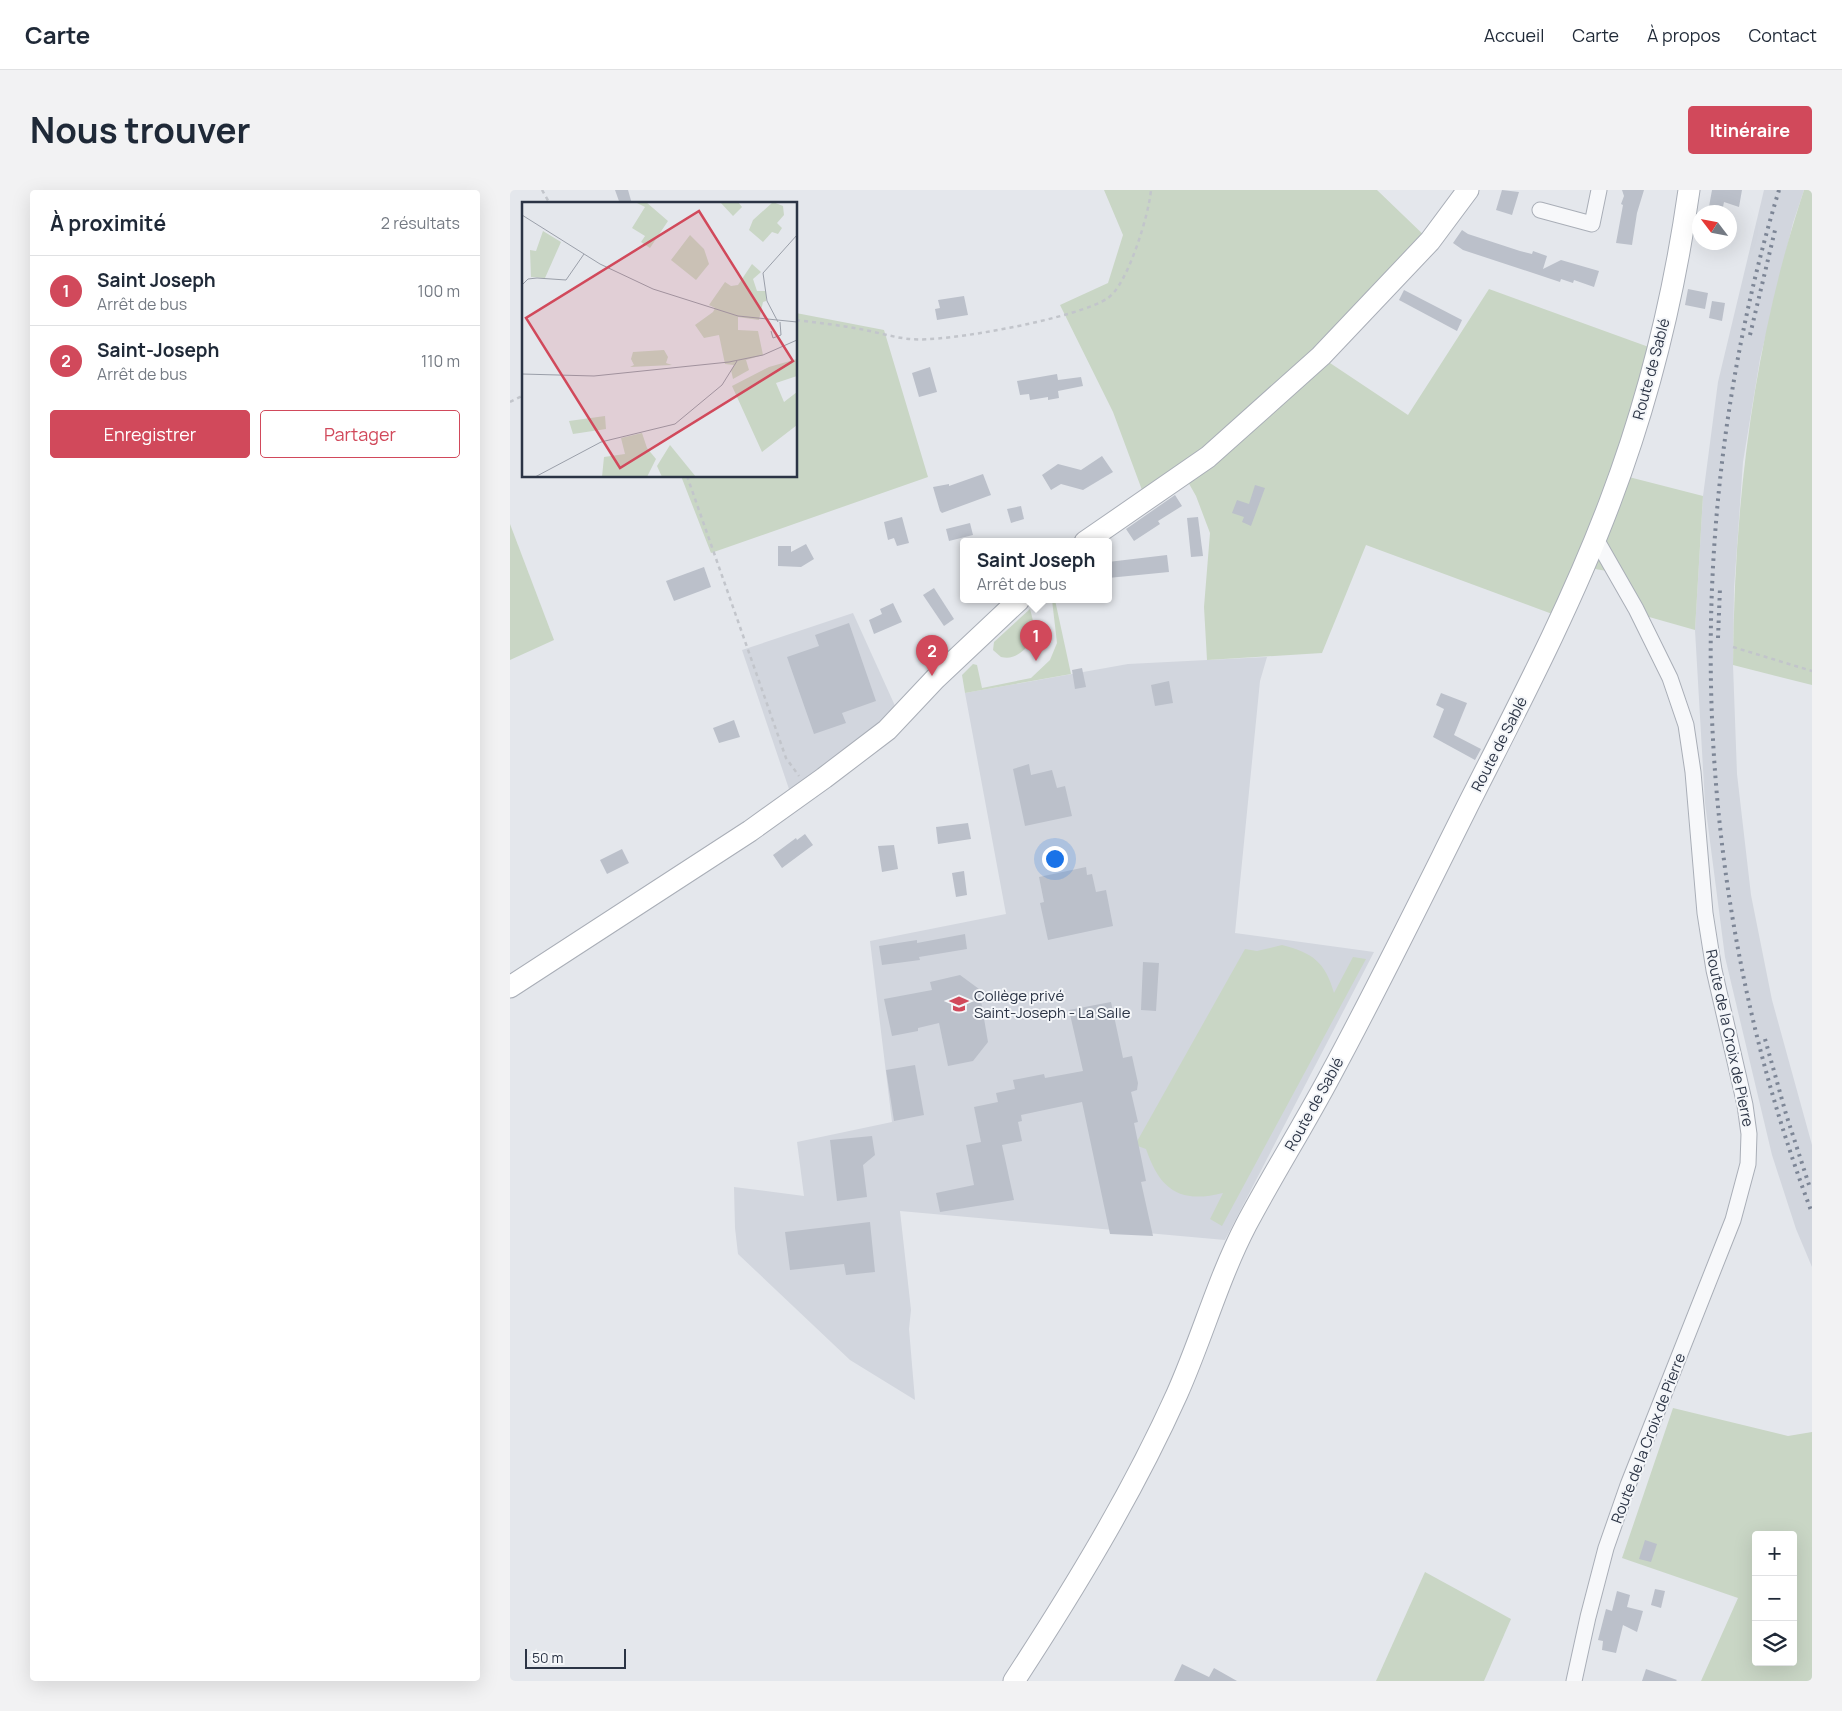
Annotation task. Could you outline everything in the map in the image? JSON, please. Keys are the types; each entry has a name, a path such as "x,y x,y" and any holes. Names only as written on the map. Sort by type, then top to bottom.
{"main road":[{"path":"1091,538 1208,457 1321,356 1430,241 1468,190"},
{"name":"Route de Sablé","path":"1014,1681 1106,1530 1157,1437 1180,1389 1228,1266 1257,1205 1332,1073 1440,862 1531,681 1596,539 1628,452 1657,350 1672,290 1689,190"},
{"path":"510,987 734,842 887,730 935,679 1016,603"}],"street":[{"path":"1540,210 1592,224 1599,190"},
{"name":"Route de la Croix de Pierre","path":"1574,1681 1604,1557 1628,1485 1733,1220 1748,1164 1750,1134 1714,970 1705,913 1693,772 1686,725 1670,678 1636,609 1596,539"}],"path":[{"path":"542,190 549,202"},
{"path":"798,320 859,329 910,340 955,337 1020,326 1089,308 1109,297 1121,282 1142,230 1151,190"},
{"path":"510,402 522,396"},
{"path":"688,478 786,758 801,780 811,787"},
{"path":"1733,647 1812,671"}],"shaded area":[{"path":"1764,190 1804,190 1793,223 1760,359 1743,462 1734,589 1733,665 1737,774 1751,895 1772,1000 1812,1145 1812,1267 1796,1229 1772,1155 1725,957 1705,803 1695,630 1703,496 1718,382"},
{"path":"853,613 896,708 848,752 790,792 742,650"},
{"path":"1267,657 1260,681 1235,933 1374,952 1225,1240 900,1211 911,1310 909,1329 915,1400 850,1360 738,1254 734,1187 804,1196 797,1142 892,1122 870,941 1006,914 965,693 1128,664"}],"green space":[{"path":"1104,190 1377,190 1430,241 1321,357 1408,415 1489,289 1657,350 1625,476 1703,496 1695,630 1628,611 1607,571 1595,569 1571,621 1366,545 1322,653 1207,660 1204,607 1210,533 1196,496 1179,466 1142,490 1113,412 1060,305 1108,283 1123,235"},
{"path":"1804,190 1812,190 1812,685 1733,665 1737,545 1750,425 1759,366 1772,307 1786,248"},
{"path":"798,313 884,330 928,477 711,553 682,478 798,478"},
{"path":"510,524 554,640 510,660"},
{"path":"1052,603 1056,603 1071,674 965,693 962,675 973,664 977,665 982,688 1031,678 1050,660 1057,643"},
{"path":"1030,609 1034,627 1032,638 1026,648 1016,656 1009,658 1001,657 993,650 994,642"},
{"path":"1282,945 1293,948 1316,960 1322,966 1334,993 1353,957 1366,959 1222,1226 1210,1219 1223,1193 1195,1197 1183,1195 1165,1184 1158,1175 1146,1149 1135,1145 1245,949 1257,951"},
{"path":"1673,1408 1788,1436 1812,1432 1812,1681 1701,1681 1738,1598 1622,1558"},
{"path":"1425,1572 1511,1619 1484,1681 1376,1681"}],"building":[{"path":"615,190 628,190 631,202 619,202"},
{"path":"1502,190 1519,192 1512,215 1496,210"},
{"path":"1622,190 1644,190 1637,213 1632,245 1616,243 1623,205 1621,204 1624,196"},
{"path":"1712,190 1742,190 1739,207 1724,202 1723,205 1709,205"},
{"path":"1462,230 1468,234 1520,251 1532,254 1533,251 1547,256 1543,269 1561,260 1599,271 1594,287 1574,280 1573,283 1561,279 1560,282 1463,250 1453,243"},
{"path":"1688,289 1708,293 1705,309 1685,305"},
{"path":"1404,290 1462,320 1457,331 1399,300"},
{"path":"964,296 968,315 937,320 935,309 940,308 938,300"},
{"path":"1712,301 1725,303 1722,321 1709,318"},
{"path":"930,367 937,392 919,397 912,373"},
{"path":"1057,374 1058,380 1081,377 1083,386 1058,391 1059,398 1048,400 1048,397 1030,400 1029,394 1020,395 1017,381"},
{"path":"1102,456 1113,472 1083,490 1061,484 1051,490 1042,475 1058,464 1081,470"},
{"path":"983,474 991,495 942,513 940,511 933,487 949,484 949,486"},
{"path":"1255,485 1265,488 1251,526 1242,522 1244,517 1232,513 1237,500 1249,504"},
{"path":"1175,495 1182,506 1158,521 1160,524 1134,541 1126,529"},
{"path":"1021,506 1024,519 1011,523 1007,509"},
{"path":"902,517 909,543 897,546 894,538 888,540 884,522"},
{"path":"1198,517 1203,556 1191,557 1187,518"},
{"path":"970,523 973,535 949,541 946,529"},
{"path":"806,544 814,559 801,567 778,566 778,546 791,546 791,552"},
{"path":"1167,555 1169,572 1112,578 1112,562"},
{"path":"704,567 711,587 674,601 666,581"},
{"path":"934,588 954,619 944,626 923,595"},
{"path":"893,603 902,622 874,634 869,620 882,614 880,609"},
{"path":"849,623 876,701 842,713 846,723 814,734 787,657 819,646 815,635"},
{"path":"1082,668 1086,687 1075,689 1072,670"},
{"path":"1169,681 1173,703 1155,706 1151,685"},
{"path":"1441,693 1467,703 1454,735 1481,749 1475,760 1433,737 1444,709 1436,705"},
{"path":"734,720 740,737 719,743 713,728"},
{"path":"1029,764 1031,775 1052,770 1057,788 1065,786 1072,816 1025,826 1013,769"},
{"path":"968,823 971,839 938,844 936,827"},
{"path":"805,834 813,845 782,868 773,855 796,838 797,840"},
{"path":"894,845 898,869 882,872 878,846"},
{"path":"622,849 629,863 607,874 600,860"},
{"path":"1086,867 1087,875 1092,874 1096,892 1106,890 1113,926 1048,940 1040,903 1044,902 1039,877"},
{"path":"964,871 967,895 956,897 952,873"},
{"path":"965,934 967,949 919,957 920,960 882,965 879,946 917,940 917,943"},
{"path":"1143,962 1159,963 1156,1011 1141,1010"},
{"path":"960,975 979,989 988,1042 973,1061 948,1066 939,1023 918,1028 918,1031 892,1036 884,999 932,990 930,982"},
{"path":"1111,1002 1123,1058 1132,1056 1138,1083 1137,1090 1131,1092 1138,1122 1134,1123 1146,1181 1141,1182 1153,1236 1110,1234 1082,1102 1021,1115 1022,1121 1018,1122 1022,1141 1002,1145 1014,1200 940,1212 936,1193 974,1185 966,1145 981,1142 974,1107 998,1102 996,1093 1015,1089 1013,1080 1044,1074 1045,1078 1083,1071 1069,1010"},
{"path":"915,1065 924,1115 894,1121 886,1070"},
{"path":"872,1136 875,1155 863,1165 867,1197 837,1201 830,1140"},
{"path":"870,1222 875,1272 846,1275 844,1264 790,1270 785,1232"},
{"path":"1645,1540 1657,1544 1651,1562 1639,1559"},
{"path":"1655,1589 1665,1591 1661,1608 1651,1605"},
{"path":"1617,1591 1630,1595 1627,1607 1643,1611 1637,1632 1623,1625 1616,1653 1602,1650 1603,1641 1598,1640 1606,1609 1612,1611"},
{"path":"1182,1664 1209,1677 1214,1668 1237,1681 1174,1681"},
{"path":"1646,1669 1677,1680 1642,1681"}],"railway":[{"path":"1779,190 1746,316 1724,444 1713,574 1712,704 1721,834 1741,963 1771,1090 1812,1213"},
{"path":"1750,335 1776,226"},
{"path":"1718,638 1720,588"},
{"path":"1765,1039 1786,1114 1810,1188"}],"place":[{"name":"Saint Joseph","path":"1036,661"},
{"name":"Saint-Joseph","path":"932,676"},
{"name":"Collège privé Saint-Joseph - La Salle","path":"959,1004"}]}
